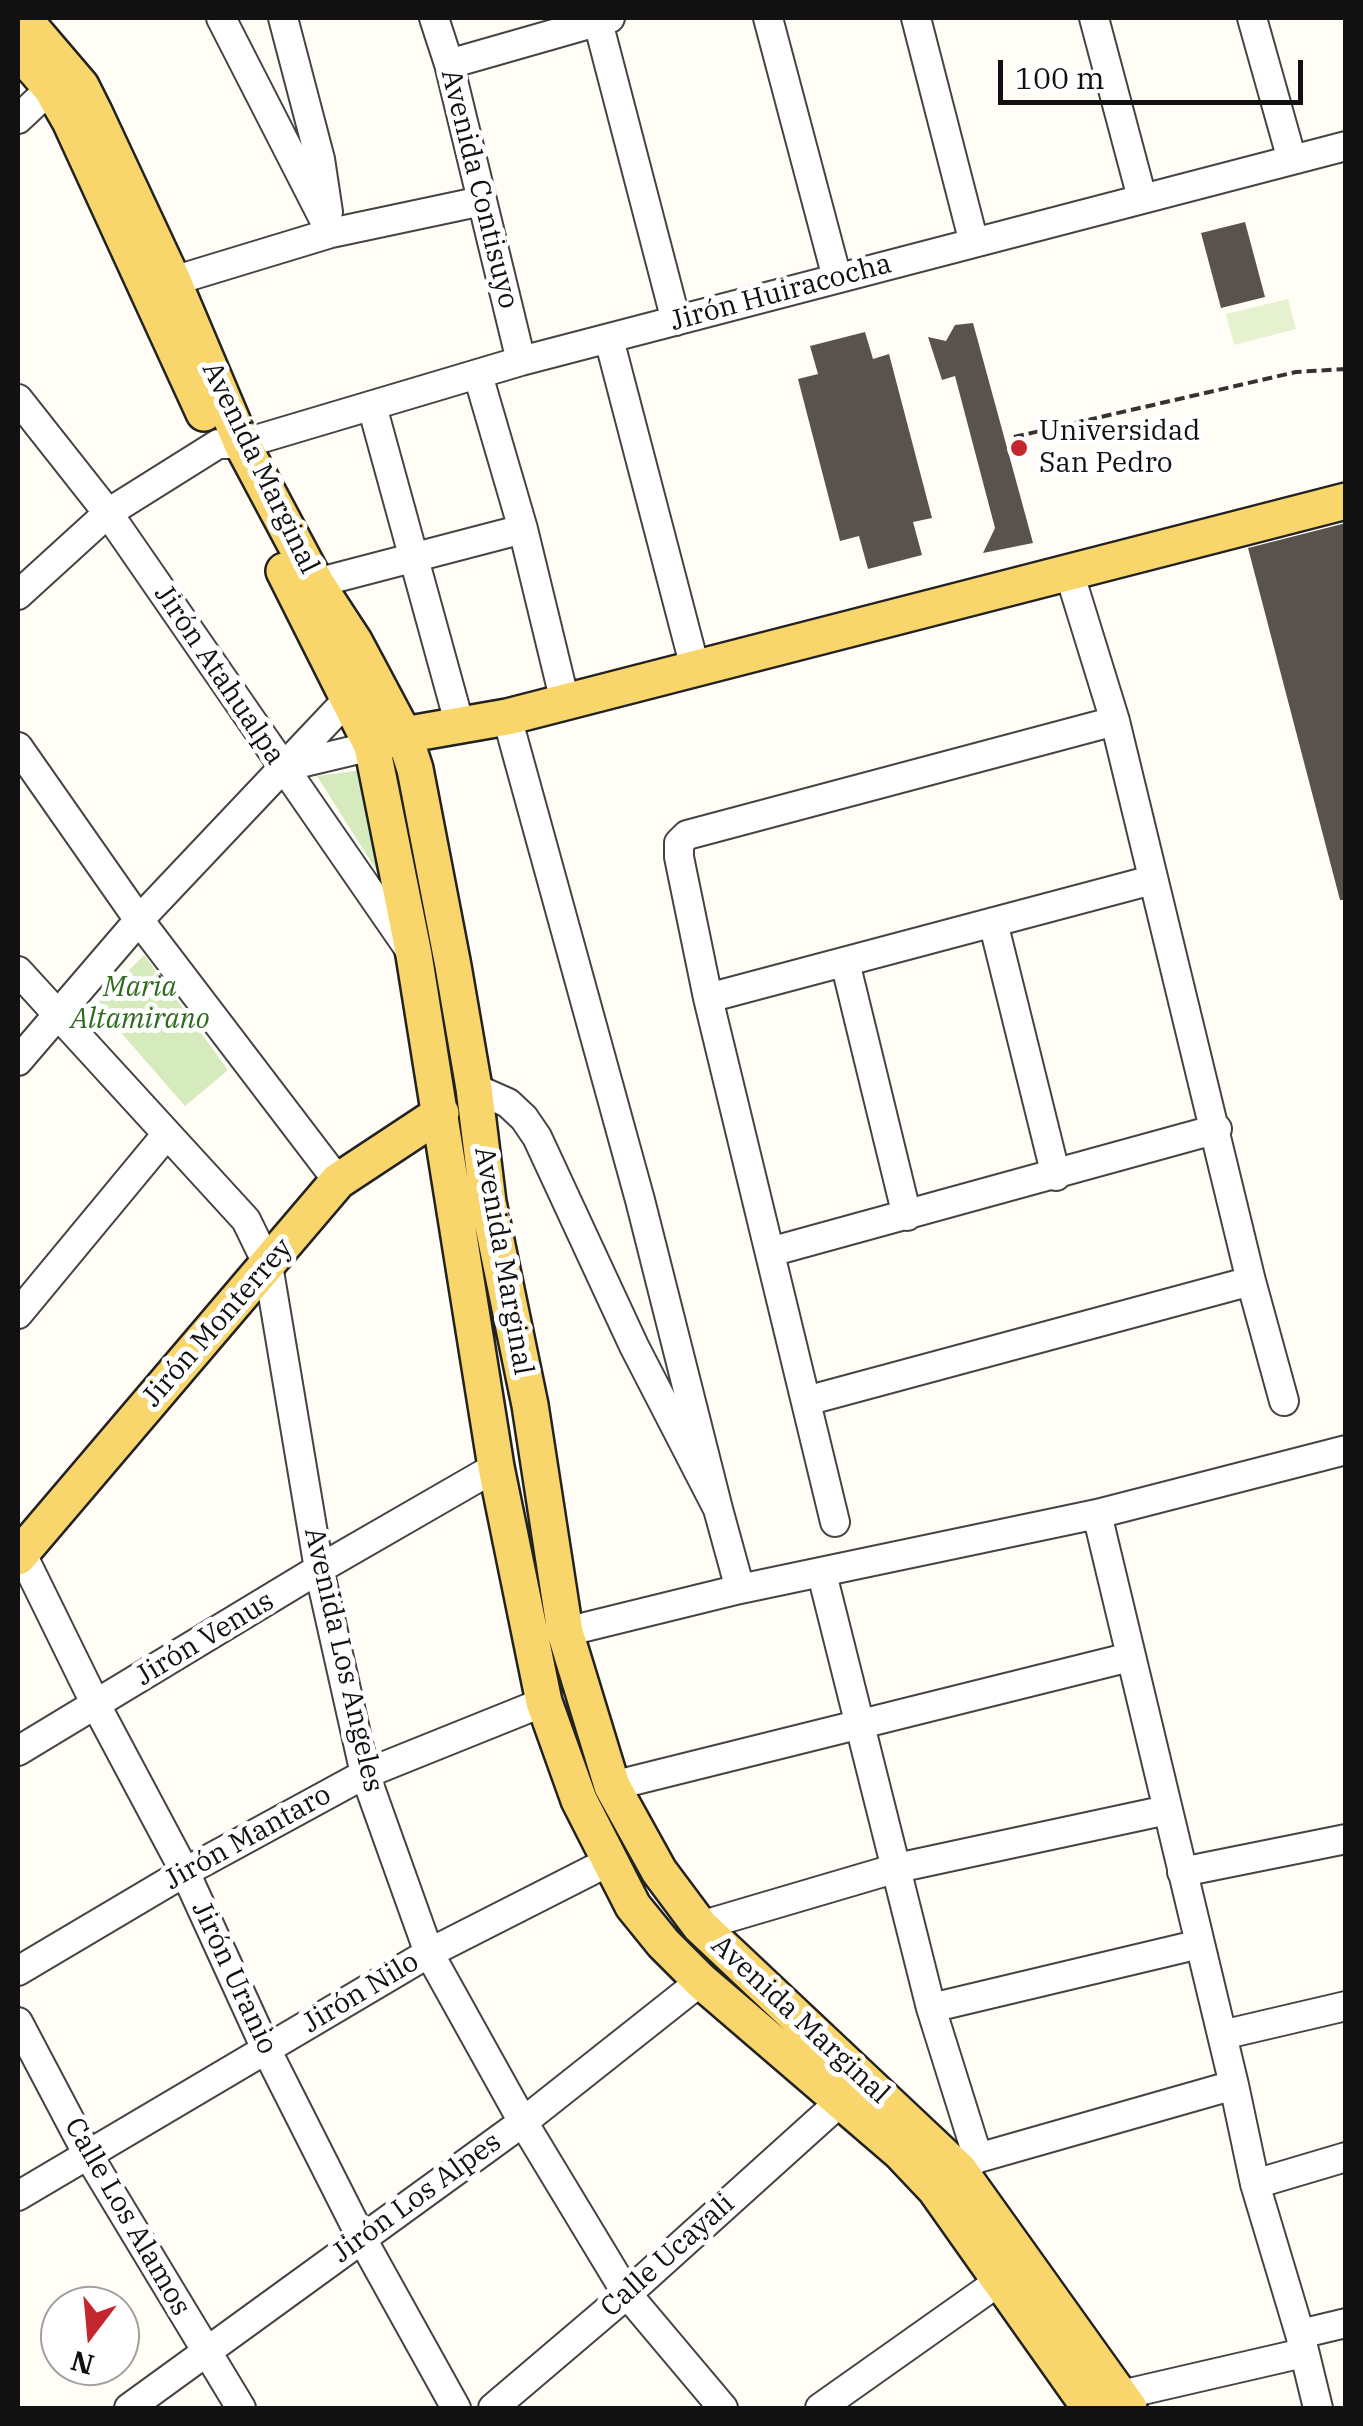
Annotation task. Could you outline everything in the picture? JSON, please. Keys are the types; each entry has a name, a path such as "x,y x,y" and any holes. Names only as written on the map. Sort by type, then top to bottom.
{"main road":[{"name":"Avenida Marginal","path":"24,18 80,86 173,281 230,444 354,641 362,690"},
{"name":"Avenida Marginal","path":"18,50 52,88 70,120 230,444 388,740 415,769 474,1088 488,1202 530,1405 564,1632 612,1786 659,1871 700,1926 957,2172 1113,2404"},
{"path":"388,740 507,717 1346,501"},
{"name":"Avenida Marginal","path":"388,740 414,955 496,1467 544,1702 579,1800 634,1906 701,1981 900,2152 957,2172 1000,2280 1113,2404"},
{"name":"Jirón Monterrey","path":"19,1551 338,1181 441,1114"}],"street":[{"path":"221,18 332,233"},
{"path":"282,18 320,159 332,233"},
{"name":"Avenida Contisuyo","path":"434,18 521,361"},
{"path":"768,18 836,278"},
{"path":"916,18 974,243"},
{"path":"1094,18 1142,198"},
{"path":"1252,18 1292,160"},
{"path":"448,64 602,19 676,320"},
{"path":"18,119 52,88"},
{"name":"Jirón Huiracocha","path":"18,595 108,512 230,444 521,361 1346,146"},
{"path":"173,281 332,233 482,201"},
{"path":"608,339 695,668"},
{"path":"478,375 523,530 565,702"},
{"name":"Jirón Atahualpa","path":"18,399 108,512 414,955"},
{"path":"372,406 460,726"},
{"path":"316,583 523,530"},
{"path":"1070,572 1116,722 1251,1281 1284,1401"},
{"path":"18,1061 139,920 362,690"},
{"path":"507,717 640,1200 740,1590"},
{"path":"835,1522 708,998 678,857 679,843 687,835 1116,722"},
{"path":"283,768 388,740"},
{"path":"18,747 139,920 338,1181"},
{"path":"708,998 1152,880"},
{"path":"993,922 1056,1176"},
{"path":"845,962 906,1216"},
{"name":"Avenida Los Angeles","path":"18,971 246,1220 268,1266 319,1569 365,1774 429,1952 522,2122 627,2294 723,2408"},
{"path":"474,1088 508,1103 536,1137 634,1346 718,1509"},
{"path":"770,1252 1217,1130"},
{"path":"18,1314 168,1134"},
{"path":"806,1402 1251,1281"},
{"path":"564,1632 740,1590 1098,1514 1346,1450"},
{"name":"Jirón Venus","path":"18,1751 496,1467"},
{"path":"1098,1514 1255,2184 1318,2408"},
{"name":"Jirón Uranio","path":"19,1551 185,1872 266,2050 362,2238 456,2408"},
{"path":"822,1574 931,2008 957,2172 1234,2085"},
{"path":"612,1786 1130,1657"},
{"name":"Jirón Mantaro","path":"18,1971 185,1872 365,1774 544,1702"},
{"path":"700,1926 898,1868 1167,1810"},
{"path":"1182,1872 1346,1839"},
{"name":"Jirón Nilo","path":"18,2196 429,1952 608,1862"},
{"path":"931,2008 1200,1944"},
{"name":"Jirón Los Alpes","path":"129,2408 522,2122 701,1981"},
{"path":"1222,2034 1346,2006"},
{"name":"Calle Los Alamos","path":"18,2022 88,2152 241,2408"},
{"name":"Calle Ucayali","path":"492,2408 627,2294 842,2100"},
{"path":"1255,2184 1346,2157"},
{"path":"820,2408 1000,2280"},
{"path":"1113,2404 1302,2344 1346,2323"}],"path":[{"path":"1014,436 1296,372 1346,369"}],"green space":[{"path":"1288,299 1296,329 1234,345 1226,314"},
{"path":"378,768 402,911 317,776"},
{"name":"Maria Altamirano","path":"144,955 228,1070 185,1106 96,1004"}],"building":[{"path":"1245,222 1265,297 1221,308 1201,233"},
{"path":"973,323 1033,543 983,553 995,528 955,376 942,380 928,337 946,341 955,325"},
{"path":"865,332 873,359 889,354 932,518 913,522 922,555 868,569 859,536 840,541 798,379 818,374 810,346"},
{"path":"1346,523 1346,900 1340,900 1248,548"}],"place":[{"name":"Universidad San Pedro","path":"1019,448"}]}
